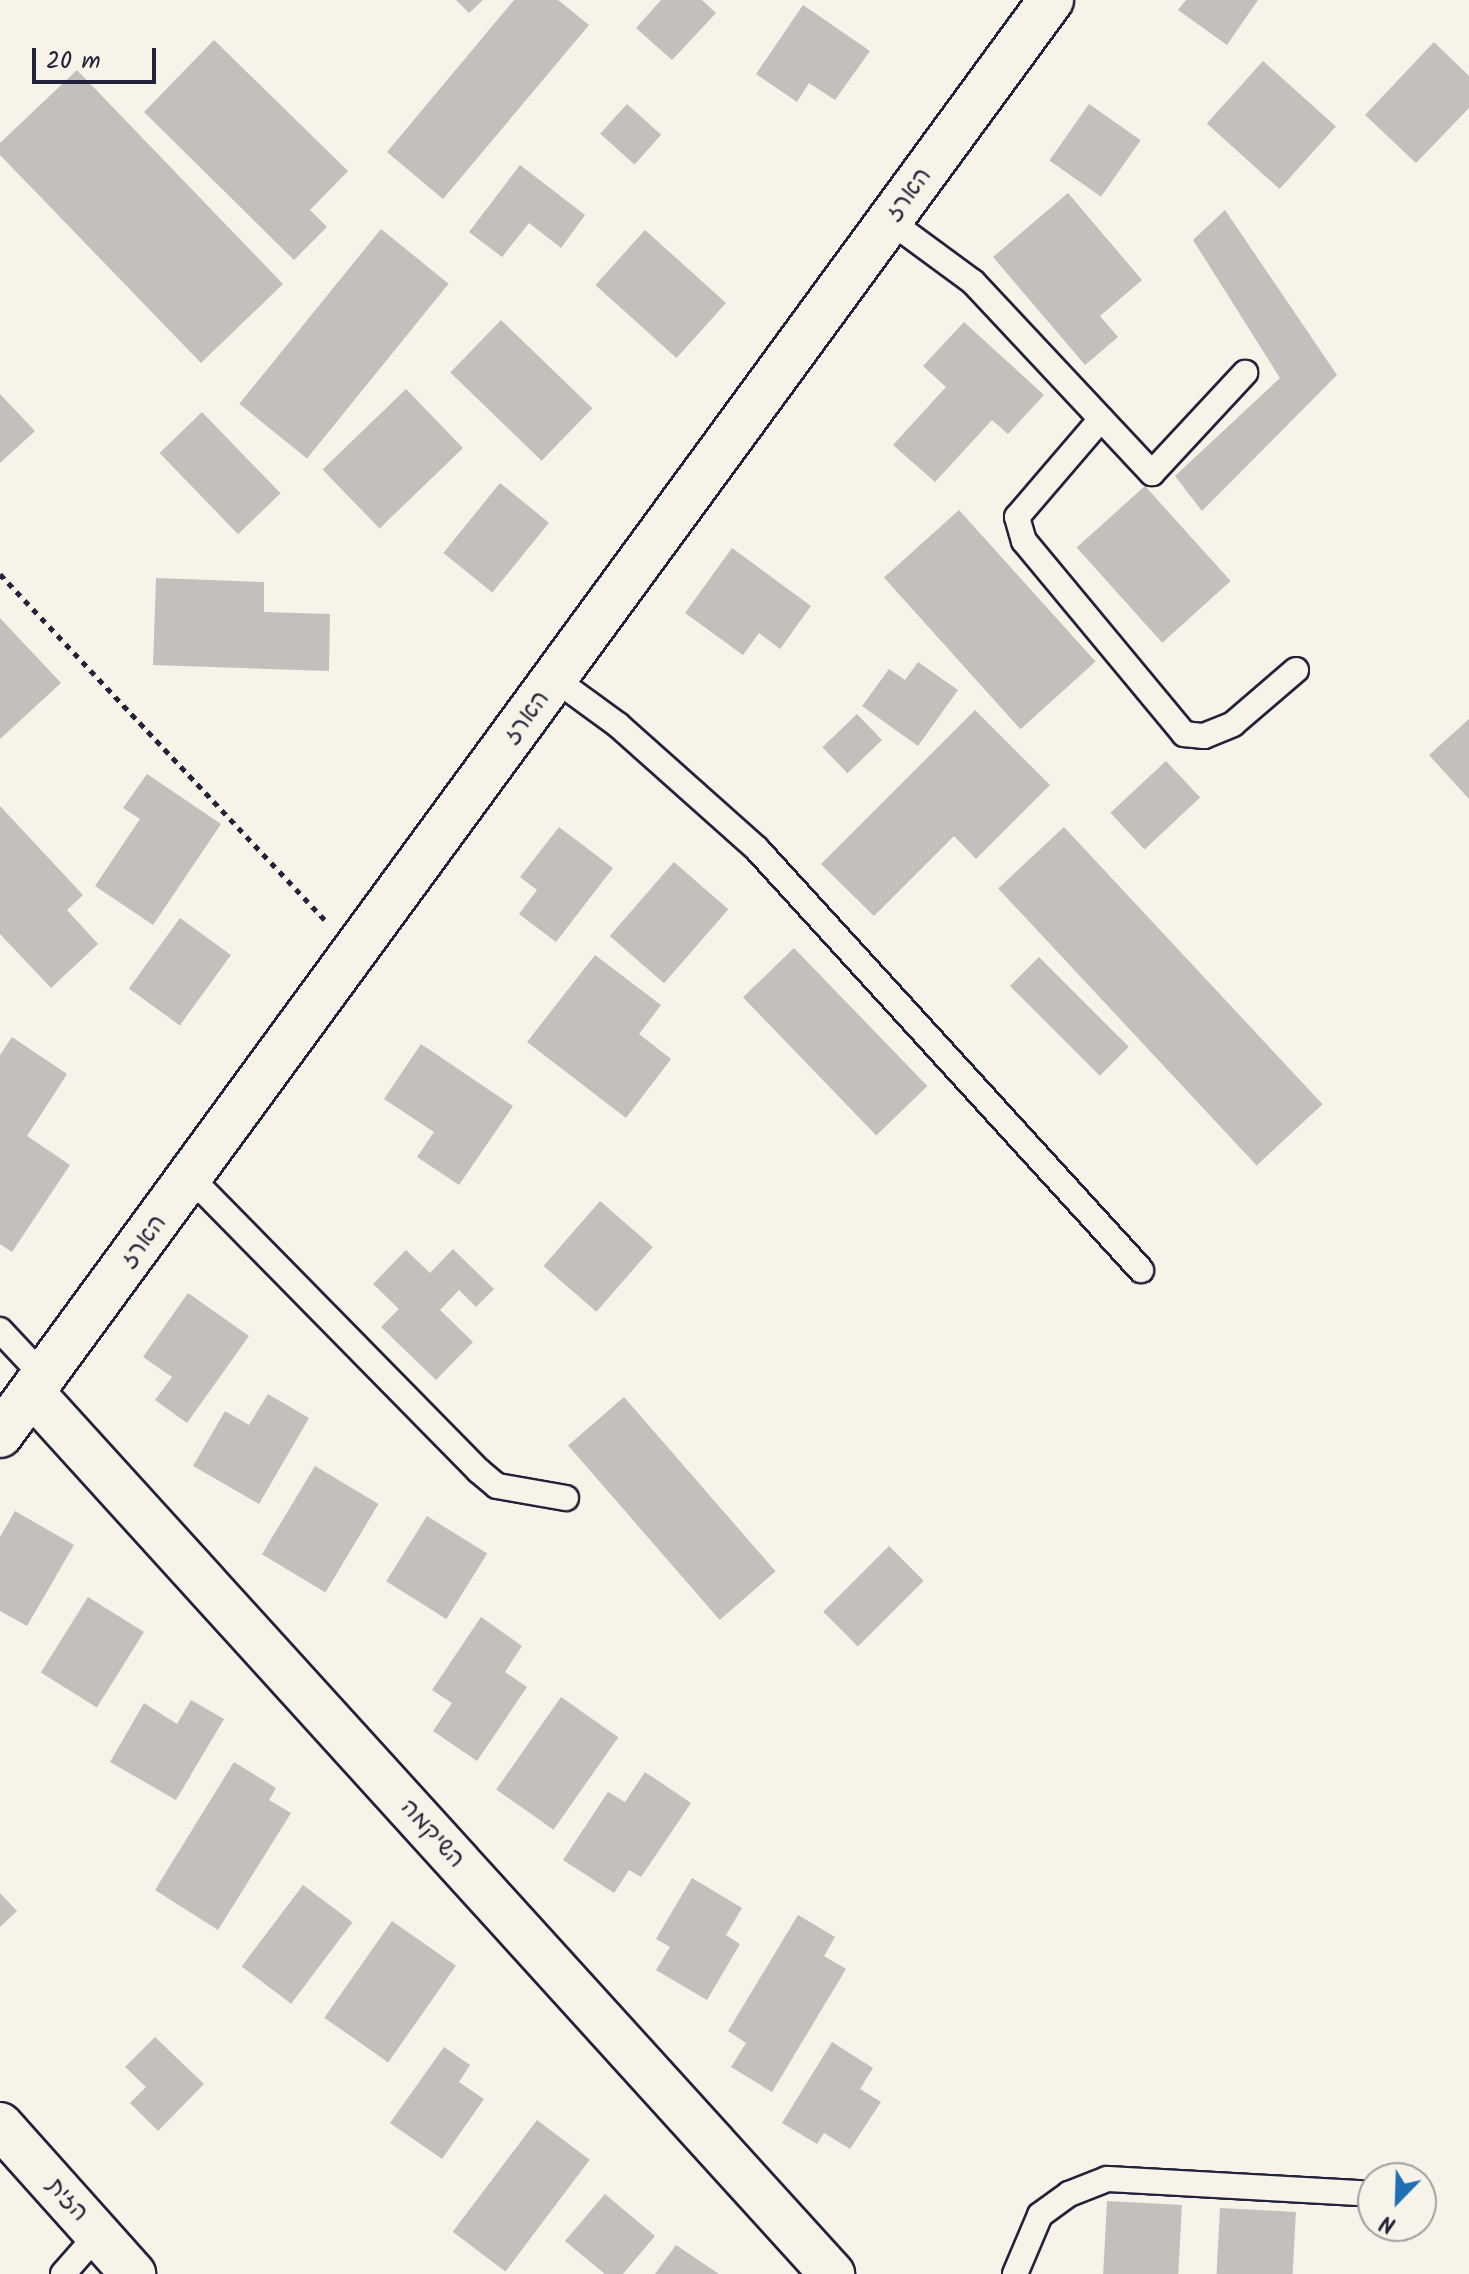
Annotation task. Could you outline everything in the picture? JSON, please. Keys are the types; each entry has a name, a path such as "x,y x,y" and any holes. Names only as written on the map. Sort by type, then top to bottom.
{"street":[{"name":"הארז","path":"0,1435 39,1386 1051,0"},
{"name":"השיקמה","path":"39,1386 832,2274"},
{"name":"הזית","path":"0,2125 133,2274"}],"lane":[{"path":"890,221 973,282 1152,473 1245,373"},
{"path":"1101,419 1017,517 1024,541 1184,734 1204,736 1233,724 1296,670"},
{"path":"555,679 618,725 757,849 1141,1270"},
{"path":"191,1178 479,1471 497,1486 566,1498"},
{"path":"0,1330 39,1386"},
{"path":"1015,2274 1040,2215 1069,2194 1107,2179 1357,2193"},
{"path":"63,2274 98,2234"}],"path":[{"path":"0,574 321,918 366,939"}],"building":[{"path":"456,0 483,0 469,13"},
{"path":"514,0 558,0 589,25 443,199 387,152"},
{"path":"661,0 702,0 716,13 672,60 636,28"},
{"path":"1186,0 1258,0 1227,45 1178,10"},
{"path":"803,5 870,51 835,100 809,83 797,102 756,74"},
{"path":"214,40 348,171 310,210 327,227 294,260 144,112"},
{"path":"1434,42 1469,76 1469,108 1416,163 1365,115"},
{"path":"1263,61 1336,127 1280,189 1207,123"},
{"path":"77,70 283,284 201,363 0,155 0,143"},
{"path":"627,104 661,135 634,165 600,134"},
{"path":"1089,104 1141,140 1101,197 1049,161"},
{"path":"520,165 585,215 561,248 529,223 502,257 469,232"},
{"path":"1068,193 1142,280 1100,316 1118,337 1085,365 993,257"},
{"path":"1225,210 1337,375 1202,511 1175,476 1280,378 1193,240"},
{"path":"381,229 449,284 307,459 239,404"},
{"path":"645,230 726,303 676,358 595,285"},
{"path":"501,320 592,408 542,461 450,373"},
{"path":"964,322 1044,395 1008,434 992,420 935,482 893,445 946,387 923,366"},
{"path":"406,389 463,448 380,529 323,470"},
{"path":"0,394 35,431 0,463"},
{"path":"202,412 280,493 238,534 160,453"},
{"path":"500,483 549,523 492,593 443,553"},
{"path":"1145,486 1231,581 1162,643 1077,548"},
{"path":"959,510 1096,662 1020,729 884,578"},
{"path":"732,548 811,606 780,649 759,633 743,655 685,613"},
{"path":"156,578 264,582 264,612 330,614 329,671 153,665"},
{"path":"0,618 61,683 0,739"},
{"path":"918,662 958,690 918,746 862,706 889,669 905,680"},
{"path":"975,710 1050,785 976,859 954,836 874,916 821,864"},
{"path":"857,714 882,740 847,773 822,747"},
{"path":"1469,719 1469,799 1429,755"},
{"path":"1166,761 1200,798 1145,849 1110,813"},
{"path":"147,774 221,824 153,925 95,886 140,819 123,808"},
{"path":"0,806 83,895 67,910 98,944 51,988 0,934"},
{"path":"559,827 613,868 556,942 519,914 537,890 520,877"},
{"path":"1064,827 1322,1104 1257,1166 998,888"},
{"path":"674,862 728,909 664,983 610,936"},
{"path":"180,918 231,955 180,1025 129,988"},
{"path":"794,948 927,1086 876,1135 743,997"},
{"path":"595,955 661,1005 639,1034 671,1059 626,1118 527,1042"},
{"path":"1039,957 1129,1047 1100,1076 1010,986"},
{"path":"12,1037 67,1074 27,1136 70,1165 12,1252 0,1244 0,1055"},
{"path":"421,1044 513,1106 459,1185 417,1157 434,1132 384,1099"},
{"path":"600,1201 653,1247 596,1312 544,1266"},
{"path":"453,1249 494,1289 476,1307 459,1290 440,1310 473,1342 436,1380 381,1327 399,1309 373,1284 406,1250 430,1273"},
{"path":"188,1293 249,1336 187,1423 155,1400 172,1377 143,1357"},
{"path":"268,1394 309,1418 259,1504 193,1466 225,1411 249,1425"},
{"path":"624,1397 776,1571 720,1620 568,1446"},
{"path":"315,1466 378,1504 325,1592 262,1554"},
{"path":"15,1511 74,1545 27,1626 0,1611 0,1537"},
{"path":"427,1516 487,1554 446,1619 386,1581"},
{"path":"889,1546 924,1581 858,1646 823,1612"},
{"path":"88,1597 144,1632 97,1707 41,1672"},
{"path":"481,1617 522,1646 505,1672 527,1687 477,1761 433,1731 452,1703 432,1690"},
{"path":"561,1697 618,1737 554,1830 496,1790"},
{"path":"191,1700 224,1719 176,1800 110,1762 144,1703 177,1724"},
{"path":"234,1762 276,1788 269,1800 291,1813 218,1930 155,1890"},
{"path":"645,1772 691,1803 641,1877 629,1870 614,1893 563,1860 608,1792 625,1802"},
{"path":"692,1878 742,1908 726,1935 740,1944 707,2000 656,1970 670,1947 656,1939"},
{"path":"303,1885 353,1922 291,2004 242,1966"},
{"path":"0,1893 17,1911 0,1927"},
{"path":"798,1915 835,1937 824,1956 846,1969 772,2092 731,2067 746,2043 728,2031"},
{"path":"392,1921 456,1966 388,2062 324,2018"},
{"path":"155,2037 204,2084 158,2131 130,2103 146,2087 125,2067"},
{"path":"832,2042 873,2068 860,2089 881,2102 850,2149 824,2133 817,2144 782,2123"},
{"path":"444,2047 470,2065 459,2082 484,2099 442,2159 390,2123"},
{"path":"537,2120 590,2160 505,2272 453,2232"},
{"path":"605,2194 655,2236 623,2274 605,2274 565,2241"},
{"path":"1107,2201 1182,2205 1178,2274 1103,2274"},
{"path":"1220,2208 1296,2212 1293,2274 1217,2274"},
{"path":"676,2245 719,2274 655,2274"}]}
